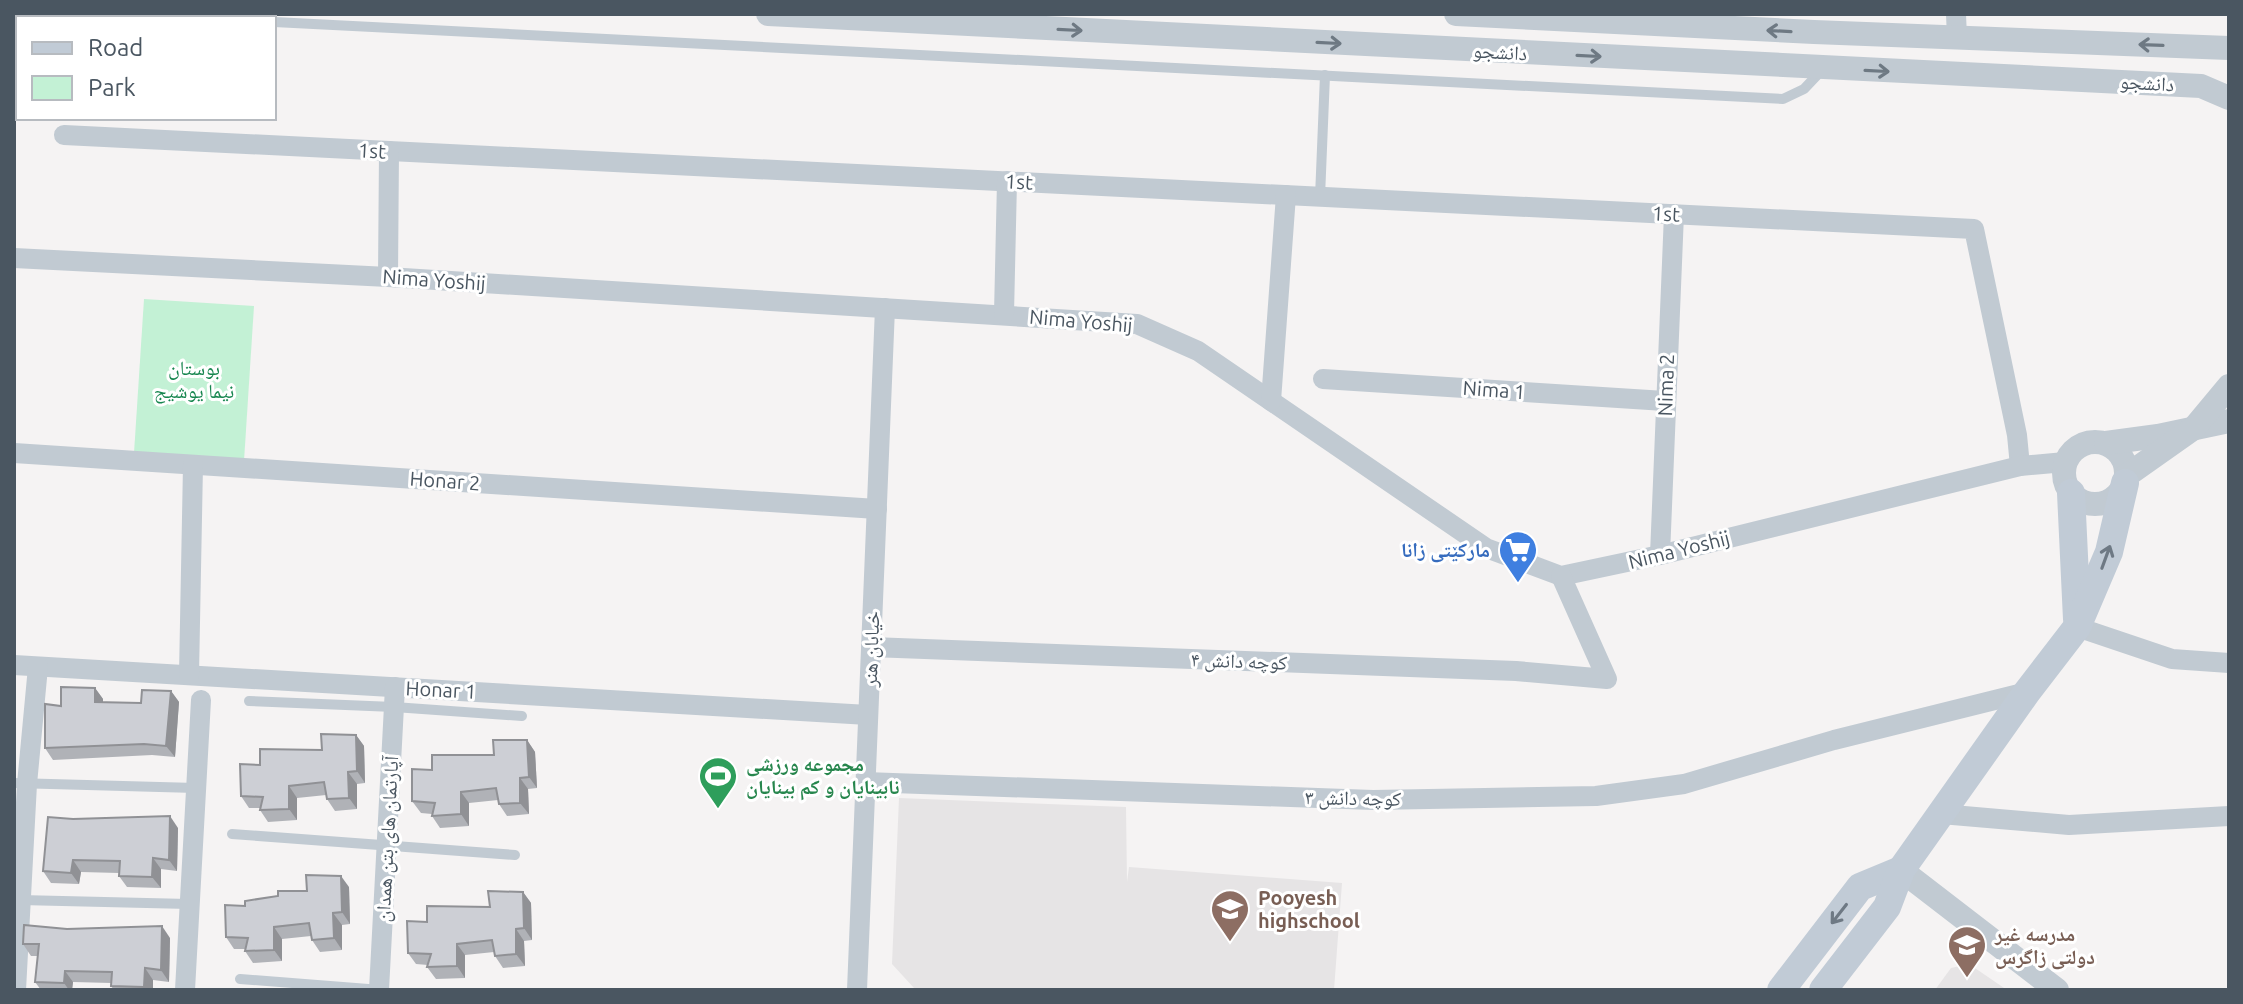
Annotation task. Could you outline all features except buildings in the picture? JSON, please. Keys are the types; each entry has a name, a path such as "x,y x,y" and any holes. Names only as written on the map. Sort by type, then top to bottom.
{"main road":[{"path":"1823,990 1887,907 1901,870 2077,627 2109,552 2125,480"},
{"path":"2071,493 2077,627"},
{"path":"1781,990 1860,887 1901,870"}],"street":[{"name":"دانشجو","path":"768,14 2201,86 2229,98"},
{"name":"دانشجو","path":"1456,14 1957,26 2229,48"},
{"name":"1st","path":"64,135 1974,229 2017,435 2020,466"},
{"path":"388,277 389,151"},
{"path":"1004,314 1007,181"},
{"path":"1271,401 1286,195"},
{"name":"Nima 2","path":"1660,555 1674,214"},
{"name":"Nima Yoshij","path":"14,258 388,277 1137,324 1198,351 1486,548 1561,576 1660,555 2020,466 2065,462"},
{"name":"خیابان هنر","path":"857,990 885,308"},
{"name":"Nima 1","path":"1323,379 1665,401"},
{"path":"2125,480 2194,428 2229,386"},
{"path":"2106,443 2119,452 2126,467 2125,480 2116,497 2101,503 2084,502 2071,493 2064,478 2065,462 2075,449 2090,442 2106,443 2229,421"},
{"name":"Honar 2","path":"14,453 877,509"},
{"path":"189,675 193,465"},
{"name":"کوچه دانش ۴","path":"871,647 1516,671 1607,679 1561,576"},
{"path":"2077,627 2172,659 2229,663"},
{"name":"Honar 1","path":"14,665 189,675 394,697 868,715"},
{"path":"16,990 20,784 38,667"},
{"name":"کوچه دانش ۳","path":"865,782 1373,800 1596,796 1684,784 1834,740 2027,692"},
{"name":"آپارتمان های بتن همدان","path":"379,990 394,697"},
{"path":"185,990 201,700"},
{"path":"1941,814 2069,825 2229,816"},
{"path":"1901,870 2057,990"}],"lane":[{"path":"114,14 154,16"},
{"path":"276,22 1783,99 1804,89 1824,68"},
{"path":"1320,197 1325,75"},
{"path":"189,675 201,700"},
{"path":"249,701 394,697 522,716"},
{"path":"20,784 196,788"},
{"path":"232,834 515,855"},
{"path":"17,900 189,904"},
{"path":"240,979 379,990"}],"shaded area":[{"path":"899,798 1126,807 1127,882 1129,867 1342,883 1334,990 914,988 892,964"},
{"name":"مدرسه غیر دولتی زاگرس","path":"1969,964 2007,990 1935,990 1951,968"}],"green space":[{"name":"بوستان نیما یوشیج","path":"144,299 254,306 244,461 134,453"}],"place":[{"name":"مارکێتی زانا","path":"1518,584"},
{"name":"مجموعه ورزشی نابینایان و کم بینایان","path":"718,810"},
{"name":"Pooyesh highschool","path":"1230,943"},
{"name":"مدرسه غیر دولتی زاگرس","path":"1967,979"}]}
